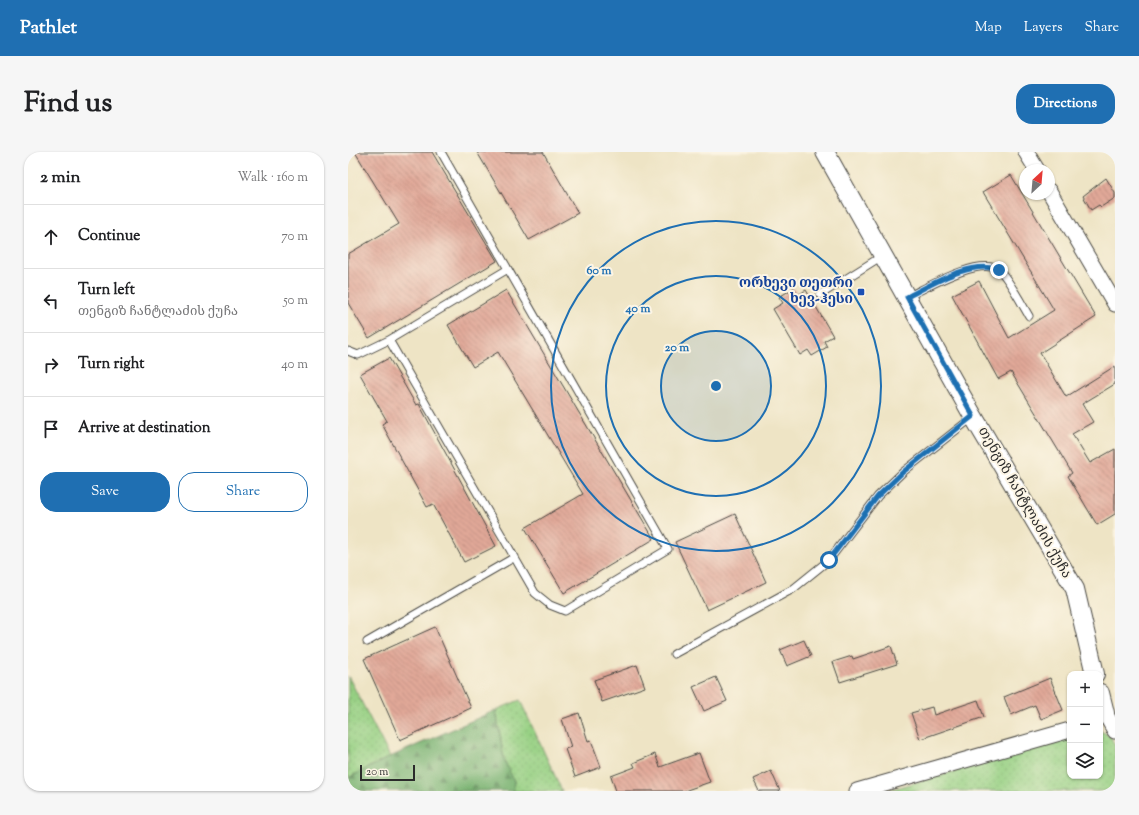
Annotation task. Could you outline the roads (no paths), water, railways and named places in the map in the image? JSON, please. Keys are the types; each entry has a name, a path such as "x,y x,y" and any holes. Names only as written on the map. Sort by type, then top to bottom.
{"street":[{"name":"თენგიზ ჩანტლაძის ქუჩა","path":"825,152 973,416 1075,589 1094,671"},
{"path":"1026,152 1033,164"},
{"path":"1054,200 1115,304"},
{"path":"1103,716 1115,731"},
{"path":"857,791 1067,731"}],"lane":[{"path":"389,340 535,593 550,605 565,611 668,549 441,152"},
{"path":"820,295 884,255"},
{"path":"907,297 947,277 975,268 990,266 999,270 1029,316"},
{"path":"348,351 358,355 389,340 508,269"},
{"path":"674,654 793,589 829,560 878,496 903,472 973,416"},
{"path":"367,642 515,558"}],"place":[{"name":"ორხევი თეთრი ხევ-ჰესი","path":"861,292"}]}
